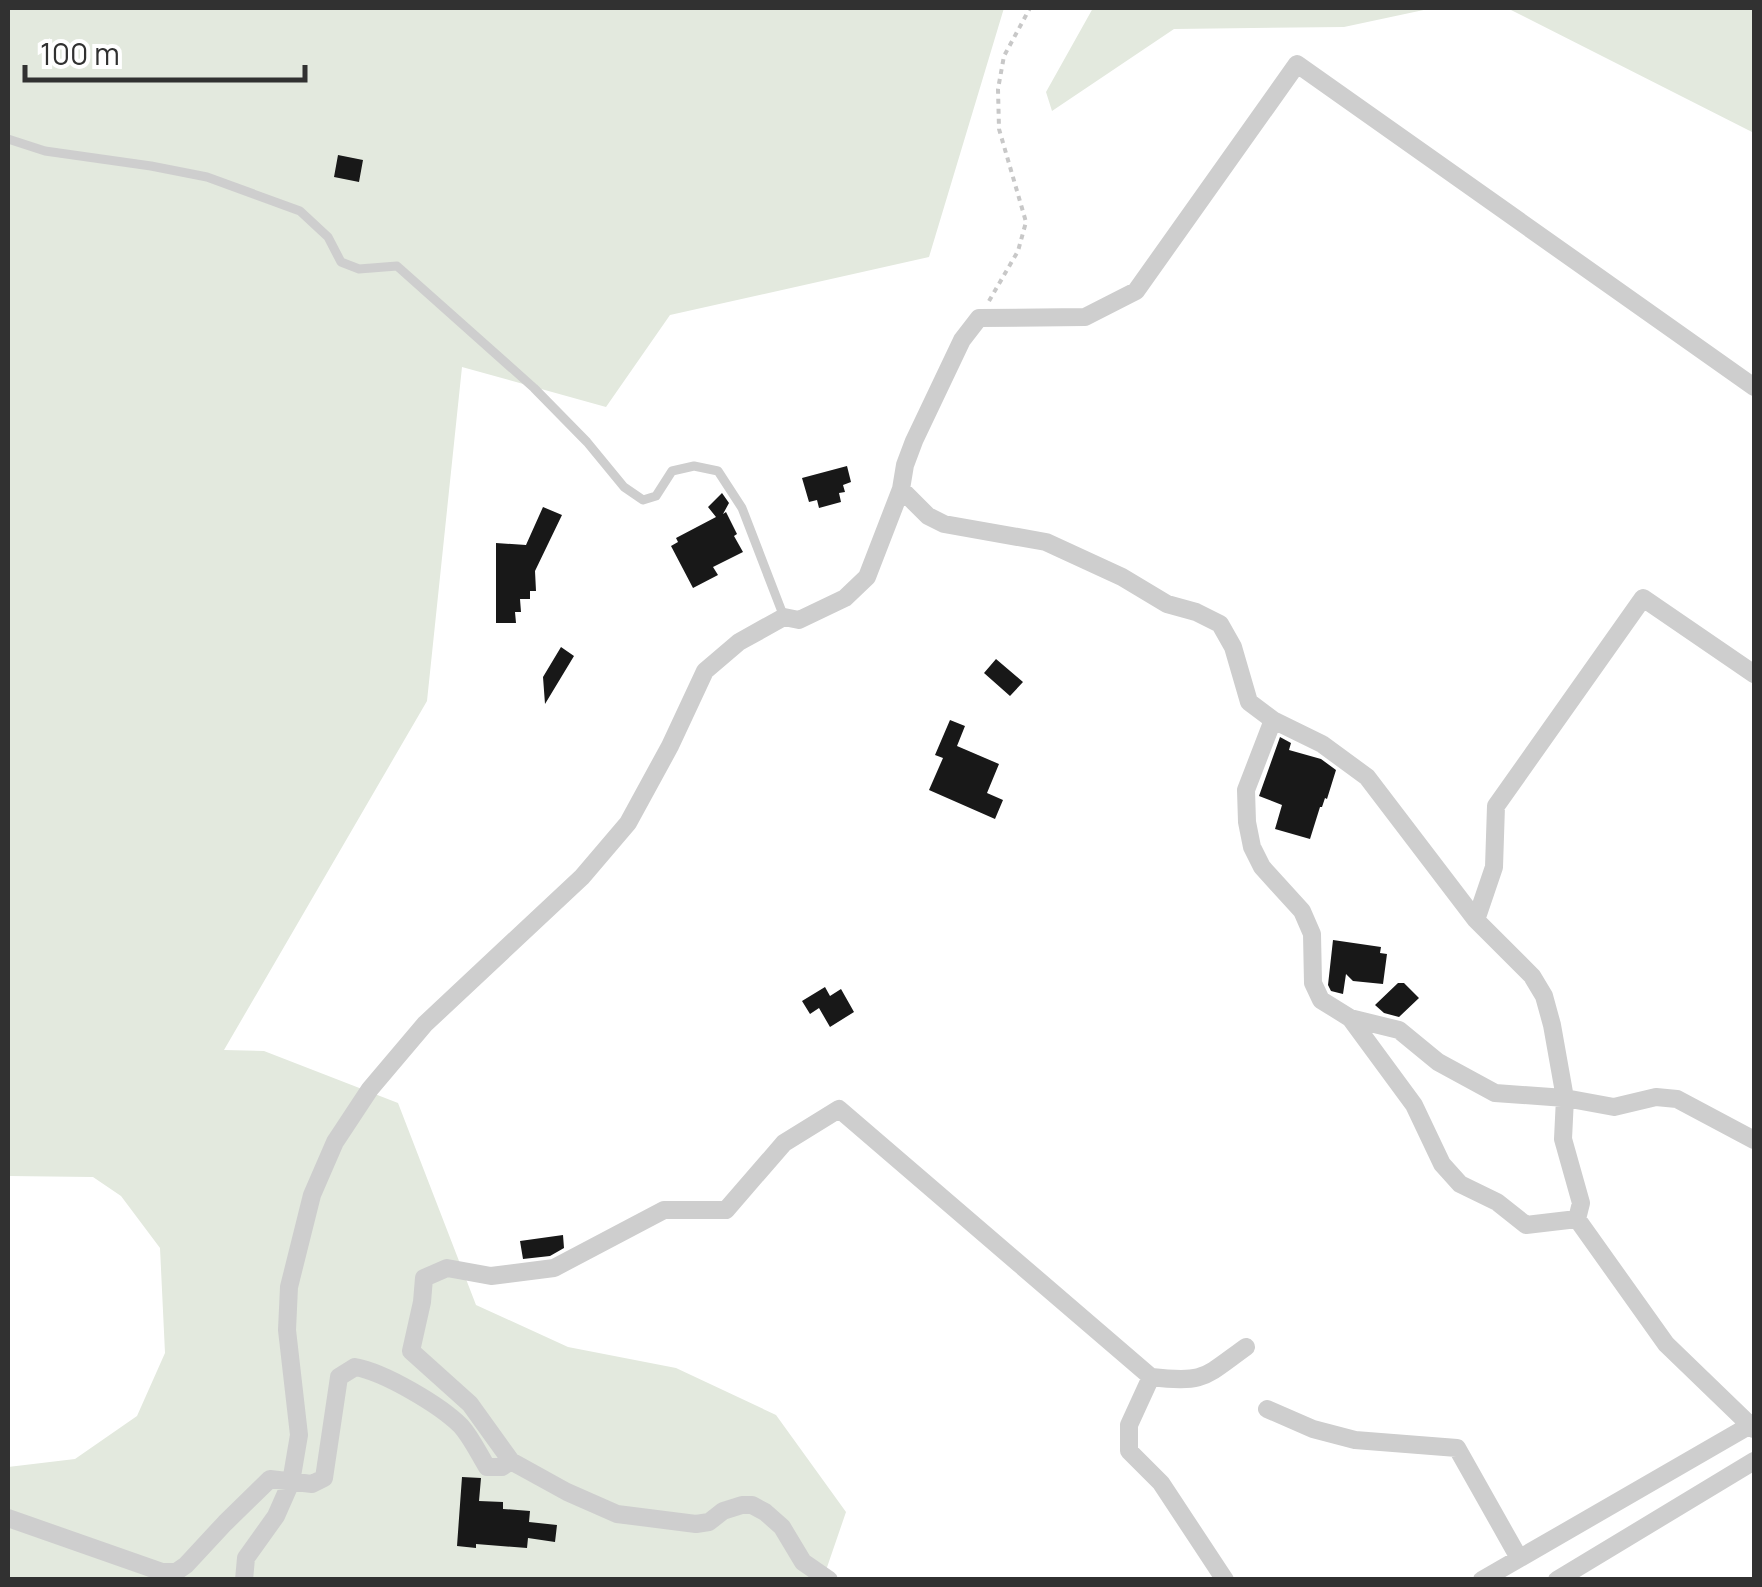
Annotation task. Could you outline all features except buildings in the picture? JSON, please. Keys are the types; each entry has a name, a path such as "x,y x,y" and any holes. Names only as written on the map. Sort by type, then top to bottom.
{"street":[{"path":"244,1580 246,1558 276,1516 291,1482 299,1435 287,1330 289,1287 312,1195 334,1142 370,1089 425,1024 582,877 628,822 705,671 739,642 784,617 800,620 845,598 867,577 901,489 914,441 962,340 979,318 1084,317 1136,291 1297,64 1754,387"},
{"path":"901,489 928,516 944,524 1046,542 1122,577 1167,604 1220,624 1233,646 1249,702 1273,720 1322,744 1366,778 1476,920 1532,976 1544,996 1565,1098 1563,1140 1580,1203 1578,1219 1666,1344 1753,1425 1482,1580"},
{"path":"1476,920 1494,867 1496,806 1643,598 1754,674"},
{"path":"1273,720 1246,790 1247,822 1252,847 1262,867 1302,910 1312,934 1312,983 1321,1000 1350,1018 1399,1030 1438,1062 1495,1093 1614,1106 1656,1097 1677,1099 1754,1140"},
{"path":"1350,1018 1414,1105 1442,1164 1460,1184 1496,1202 1526,1225 1578,1219"},
{"path":"829,1580 802,1562 782,1526 752,1505 742,1505 709,1522 696,1524 618,1514 511,1461 470,1404 411,1351 424,1278 447,1268 491,1276 554,1268 664,1210 726,1210 784,1143 839,1109 1151,1376 1185,1381 1203,1378 1246,1347"},
{"path":"8,1518 162,1572 176,1572 270,1479 312,1484 324,1478 338,1377 355,1366 368,1369 438,1407 463,1428 487,1468 502,1468 511,1461"},
{"path":"1151,1376 1129,1425 1129,1452 1161,1483 1225,1580"},
{"path":"1267,1409 1313,1429 1355,1440 1457,1448 1519,1558"},
{"path":"1557,1580 1754,1462"}],"lane":[{"path":"8,139 45,151 208,177 300,212 328,237 340,262 359,269 397,266 534,388 624,487 644,500 656,496 672,471 694,466 718,471 742,508 784,617"}],"path":[{"path":"979,318 1018,251 1026,222 1000,130 998,89 1004,56 1030,8"}],"shaded area":[{"path":"8,8 1004,8 929,257 670,315 606,407 462,367 427,701 224,1050 264,1051 398,1103 476,1305 568,1347 676,1368 776,1415 846,1512 823,1579 8,1579 8,1467 75,1459 137,1416 165,1353 160,1248 121,1196 93,1177 8,1176"},
{"path":"1093,8 1433,8 1344,27 1174,29 1052,111 1046,92"},
{"path":"1507,8 1754,8 1754,133"}]}
